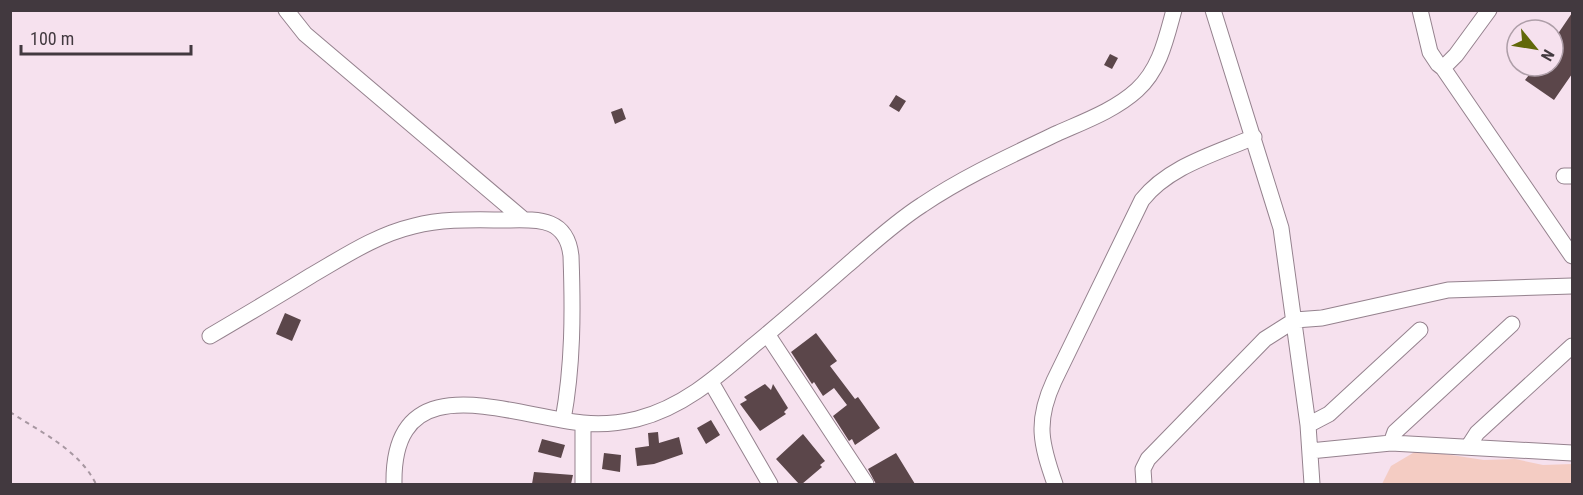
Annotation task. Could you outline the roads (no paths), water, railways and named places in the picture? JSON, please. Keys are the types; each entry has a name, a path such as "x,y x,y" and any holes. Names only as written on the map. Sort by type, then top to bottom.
{"street":[{"path":"286,10 305,33 523,219"},
{"path":"394,484 395,456 400,440 415,419 426,411 436,408 471,406 493,408 583,424 618,422 656,413 691,396 711,382 897,222 922,204 987,167 1110,109 1136,90 1147,79 1159,60 1174,10"},
{"path":"1213,10 1281,228 1308,425 1312,484"},
{"path":"1420,10 1430,52 1572,256"},
{"path":"1443,68 1456,55 1489,10"},
{"path":"1055,484 1043,452 1045,402 1142,200 1157,184 1175,171 1254,137"},
{"path":"210,336 383,235 433,222 523,219 547,221 564,234 570,248 573,342 563,420"},
{"path":"1144,484 1143,469 1148,459 1265,339 1295,320 1322,318 1448,290 1572,286"},
{"path":"1391,443 1395,432 1512,324"},
{"path":"1308,425 1329,414 1420,330"},
{"path":"767,334 866,484"},
{"path":"1468,447 1477,433 1572,346"},
{"path":"711,382 770,484"},
{"path":"583,424 584,484"},
{"path":"1310,451 1391,443 1572,453"}]}
